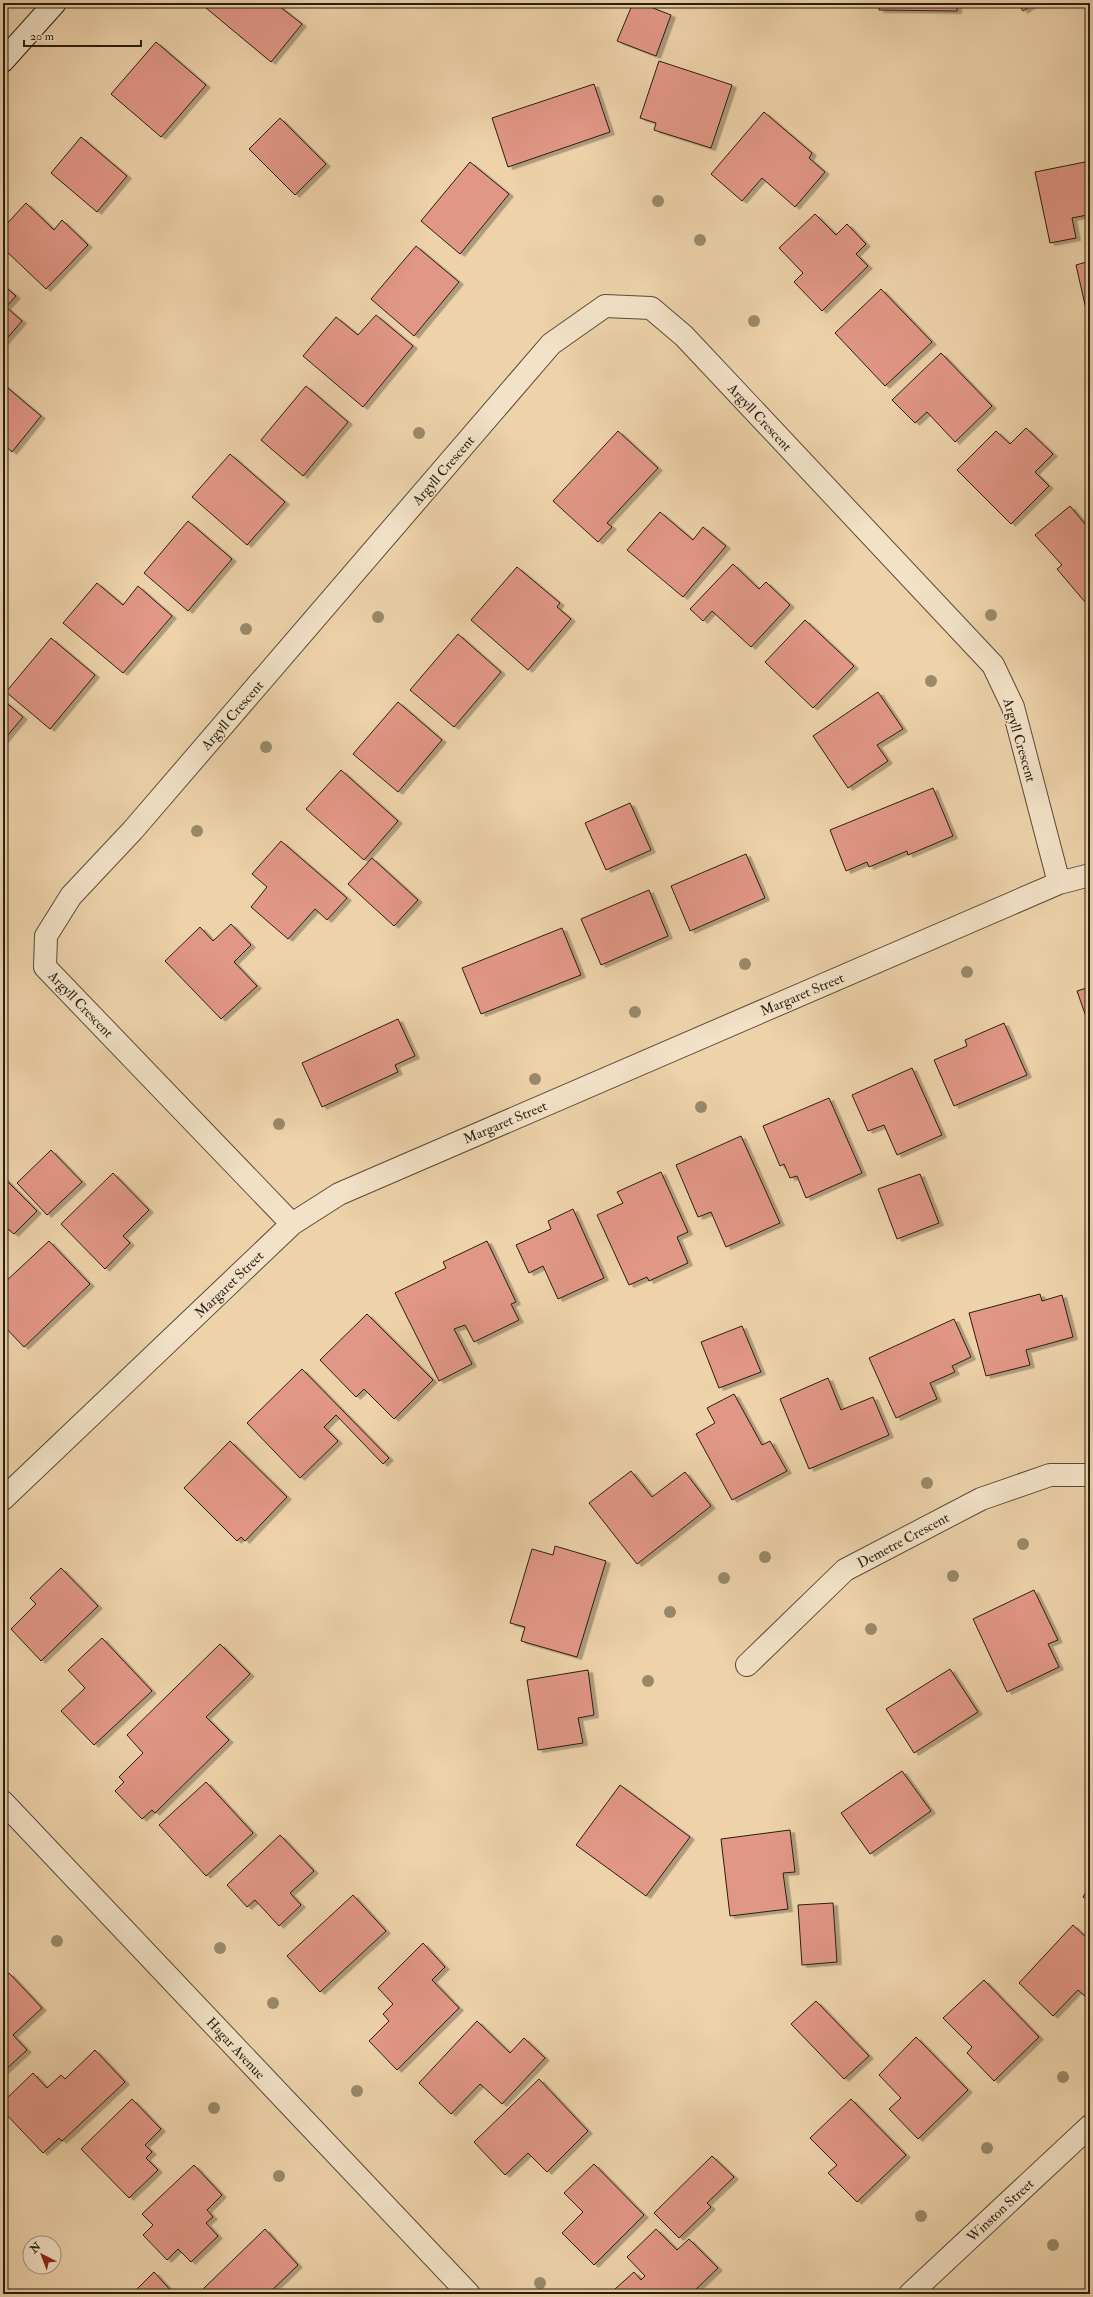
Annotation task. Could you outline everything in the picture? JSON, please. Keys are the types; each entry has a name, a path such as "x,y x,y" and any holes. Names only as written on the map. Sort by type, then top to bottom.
{"street":[{"path":"3,61 55,3"},
{"name":"Argyll Crescent","path":"292,1224 45,967 46,936 71,896 133,830 551,344 605,306 651,308 684,336 993,665 1013,707 1059,883"},
{"name":"Margaret Street","path":"3,1499 292,1224 339,1194 1059,883 1090,875"},
{"name":"Demetre Crescent","path":"747,1665 845,1570 981,1499 1050,1475 1090,1475"},
{"name":"Hagar Avenue","path":"3,1802 469,2294"},
{"name":"Winston Street","path":"910,2294 1090,2126"}],"building":[{"path":"200,3 281,3 279,6 302,24 271,62"},
{"path":"633,3 640,3 671,15 656,56 617,41"},
{"path":"879,3 957,3 957,11 879,10"},
{"path":"1018,3 1035,3 1023,11"},
{"path":"156,42 206,85 161,137 111,94"},
{"path":"659,61 732,85 711,148 654,130 656,123 640,118"},
{"path":"594,84 610,132 508,167 492,118"},
{"path":"764,112 812,153 809,158 825,172 795,207 762,178 742,201 711,174"},
{"path":"280,118 326,164 295,195 249,149"},
{"path":"81,137 127,176 97,212 51,173"},
{"path":"1090,161 1090,227 1087,215 1072,218 1076,238 1050,243 1035,172"},
{"path":"470,162 509,194 460,254 421,221"},
{"path":"26,203 54,230 62,220 88,245 46,289 3,248 3,228"},
{"path":"815,214 836,235 847,224 866,244 856,254 868,266 822,311 794,282 803,273 779,248"},
{"path":"416,246 459,282 414,336 371,299"},
{"path":"1090,261 1090,318 1088,318 1076,265"},
{"path":"3,285 16,296 6,307 22,321 3,343"},
{"path":"881,289 932,342 885,386 835,333"},
{"path":"376,315 413,346 363,407 303,356 336,317 358,335"},
{"path":"941,353 992,406 955,442 927,412 915,423 892,400"},
{"path":"3,384 41,416 12,452 3,444"},
{"path":"306,386 348,422 303,476 261,440"},
{"path":"1026,428 1053,454 1035,472 1049,486 1011,524 957,470 996,431 1010,444"},
{"path":"618,431 658,468 607,523 612,527 598,542 553,501"},
{"path":"230,454 285,502 247,545 192,497"},
{"path":"1070,506 1090,530 1090,598 1085,602 1057,569 1062,565 1035,535"},
{"path":"660,512 693,540 703,527 726,546 683,597 627,550"},
{"path":"188,521 232,559 188,611 144,573"},
{"path":"733,564 759,589 766,582 790,605 751,647 712,611 703,621 690,609"},
{"path":"517,567 560,603 557,607 571,619 528,670 471,620"},
{"path":"97,583 123,605 138,586 172,616 123,673 63,623"},
{"path":"805,620 854,666 813,708 765,662"},
{"path":"458,634 501,672 454,727 410,690"},
{"path":"51,638 95,675 50,729 6,692"},
{"path":"878,692 903,729 877,745 888,761 848,788 813,736"},
{"path":"3,700 23,717 3,741"},
{"path":"398,702 442,740 398,792 353,754"},
{"path":"341,770 398,821 364,860 306,809"},
{"path":"933,788 953,836 908,855 907,851 869,867 867,862 846,871 830,830"},
{"path":"630,803 651,850 606,870 585,823"},
{"path":"281,841 347,898 327,920 315,909 288,939 251,907 267,887 252,874"},
{"path":"746,854 765,898 690,931 671,886"},
{"path":"372,858 418,900 394,926 348,884"},
{"path":"649,890 668,936 601,965 581,919"},
{"path":"231,924 251,945 234,962 257,986 221,1019 165,961 200,927 213,941"},
{"path":"562,928 581,975 481,1014 462,968"},
{"path":"1090,987 1090,1028 1077,991"},
{"path":"398,1019 415,1056 395,1065 398,1072 322,1107 302,1063"},
{"path":"1004,1023 1027,1075 954,1106 934,1060 967,1046 965,1040"},
{"path":"912,1068 942,1135 897,1155 884,1125 868,1131 852,1095"},
{"path":"829,1098 862,1173 806,1198 797,1176 790,1178 784,1164 780,1166 763,1126"},
{"path":"741,1136 780,1223 726,1247 711,1212 698,1217 676,1165"},
{"path":"51,1150 82,1182 47,1215 17,1183"},
{"path":"661,1172 688,1232 677,1237 688,1263 649,1281 647,1277 629,1285 597,1215 623,1203 617,1192"},
{"path":"113,1173 149,1210 123,1236 130,1243 105,1269 61,1224"},
{"path":"920,1174 939,1223 897,1239 878,1189"},
{"path":"3,1177 37,1211 14,1234 3,1225"},
{"path":"573,1209 604,1278 558,1299 543,1266 529,1273 516,1245 551,1229 548,1221"},
{"path":"49,1241 90,1284 24,1347 3,1325 3,1284"},
{"path":"487,1241 516,1302 511,1304 519,1320 474,1342 465,1325 454,1329 472,1364 439,1381 395,1293 446,1268 443,1262"},
{"path":"1040,1294 1042,1301 1062,1295 1073,1337 1026,1350 1030,1365 986,1376 969,1313"},
{"path":"367,1314 433,1380 394,1419 364,1389 356,1397 320,1360"},
{"path":"954,1319 971,1357 952,1366 955,1372 930,1383 937,1399 896,1418 869,1358"},
{"path":"742,1326 761,1372 719,1388 701,1342"},
{"path":"302,1369 389,1458 383,1464 336,1415 324,1427 338,1441 300,1478 247,1423"},
{"path":"828,1378 841,1410 873,1397 889,1435 809,1469 780,1399"},
{"path":"734,1394 762,1445 770,1441 787,1471 732,1500 696,1434 715,1423 707,1408"},
{"path":"230,1441 287,1497 245,1541 241,1537 237,1541 184,1488"},
{"path":"631,1471 652,1497 685,1472 711,1506 637,1564 589,1503"},
{"path":"555,1546 606,1561 577,1657 521,1641 525,1627 510,1623 532,1549 553,1555"},
{"path":"61,1568 98,1606 41,1661 11,1629 36,1604 30,1598"},
{"path":"1034,1590 1058,1640 1048,1644 1059,1667 1007,1692 973,1619"},
{"path":"102,1638 152,1691 94,1745 61,1711 85,1688 68,1670"},
{"path":"220,1644 250,1674 206,1717 229,1740 155,1813 152,1810 142,1819 115,1791 124,1782 119,1777 143,1753 127,1735"},
{"path":"950,1669 978,1712 914,1753 886,1709"},
{"path":"588,1670 594,1715 578,1718 583,1743 538,1750 527,1680"},
{"path":"902,1771 931,1811 870,1854 841,1813"},
{"path":"206,1782 253,1833 206,1876 159,1825"},
{"path":"620,1785 690,1837 646,1896 576,1845"},
{"path":"790,1830 795,1872 783,1873 788,1909 730,1916 721,1839"},
{"path":"280,1835 314,1871 290,1893 301,1905 279,1926 255,1900 247,1907 227,1885"},
{"path":"1090,1885 1090,1901 1083,1897"},
{"path":"353,1895 386,1931 320,1992 287,1956"},
{"path":"833,1903 837,1962 802,1965 798,1905"},
{"path":"1073,1925 1090,1941 1090,1994 1087,1998 1078,1990 1053,2016 1019,1983"},
{"path":"423,1943 445,1967 432,1980 459,2008 397,2070 369,2041 389,2021 383,2014 393,2004 378,1988"},
{"path":"9,1973 42,2008 13,2035 27,2050 3,2072 3,1978"},
{"path":"984,1980 1039,2037 994,2081 967,2053 972,2047 943,2018"},
{"path":"816,2001 869,2056 844,2079 791,2024"},
{"path":"477,2021 510,2053 524,2038 545,2058 502,2104 480,2084 451,2114 419,2083"},
{"path":"916,2037 968,2090 918,2139 889,2109 901,2098 879,2075"},
{"path":"95,2050 125,2082 62,2141 59,2138 43,2153 3,2111 3,2102 33,2073 47,2088 61,2075 65,2079"},
{"path":"539,2079 588,2131 547,2172 528,2153 505,2175 474,2142"},
{"path":"132,2099 161,2129 145,2145 152,2152 146,2158 158,2170 129,2198 81,2149"},
{"path":"851,2099 906,2155 857,2202 828,2173 837,2165 810,2138"},
{"path":"712,2156 734,2177 707,2203 711,2207 679,2238 654,2213"},
{"path":"594,2164 644,2215 594,2265 562,2233 583,2212 564,2193"},
{"path":"194,2165 222,2195 207,2210 213,2217 206,2223 218,2236 191,2262 178,2249 167,2260 143,2235 153,2225 142,2214"},
{"path":"265,2229 298,2265 268,2294 206,2294 202,2290"},
{"path":"656,2229 677,2250 689,2239 718,2268 691,2294 620,2294 615,2289 634,2272 641,2280 645,2276 627,2257"},
{"path":"154,2272 174,2294 132,2294"}]}
